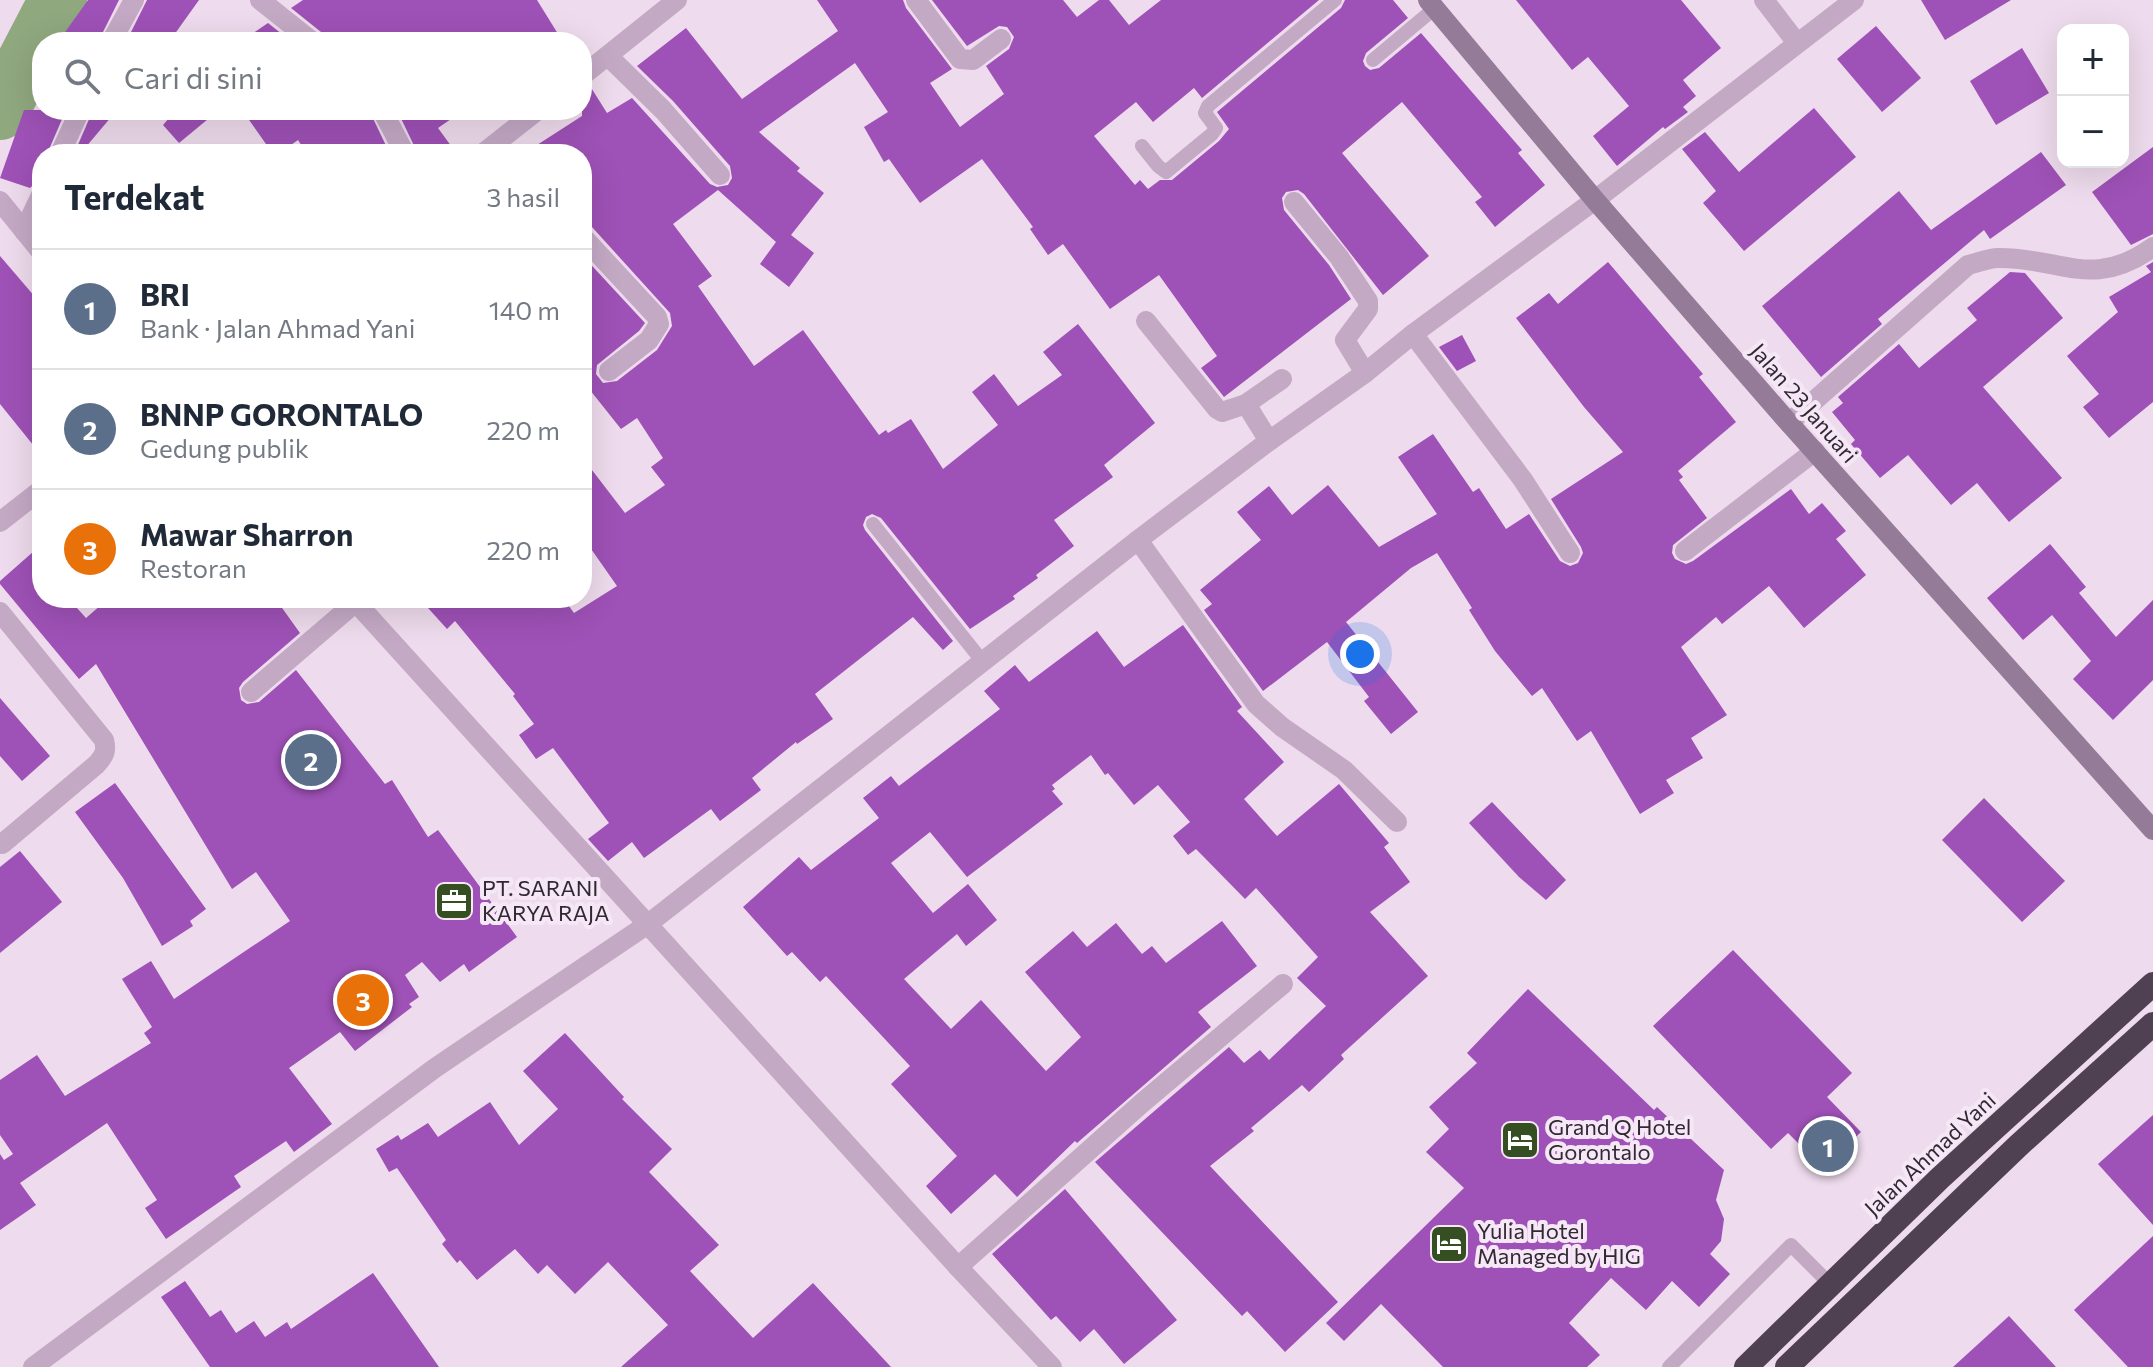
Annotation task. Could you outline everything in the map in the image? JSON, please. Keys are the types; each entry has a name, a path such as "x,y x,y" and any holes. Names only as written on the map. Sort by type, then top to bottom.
{"highway":[{"name":"Jalan Ahmad Yani","path":"1746,1367 2006,1118 2153,984"},
{"path":"1787,1367 2019,1145 2153,1024"},
{"path":"2006,1118 2019,1145"}],"street":[{"path":"116,32 134,0"},
{"path":"260,0 300,32"},
{"path":"592,68 677,0"},
{"path":"916,0 960,59 973,60 1001,39"},
{"path":"1764,0 1797,43"},
{"path":"33,1367 435,1068 648,924 1138,540 1595,200 1854,0"},
{"name":"Jalan 23 Januari","path":"1431,4 1595,200 1789,423 2153,830"},
{"path":"608,56 663,110 720,175"},
{"path":"65,144 75,120"},
{"path":"387,120 400,144"},
{"path":"501,144 527,120"},
{"path":"0,201 32,241"},
{"path":"1294,202 1339,257 1368,301 1368,309 1345,340 1365,373"},
{"path":"24,231 32,214"},
{"path":"592,247 657,317 659,324 649,340 609,371"},
{"path":"1789,423 1968,265 1995,258 2025,260 2063,269 2099,271 2126,263 2153,247"},
{"path":"1146,321 1222,412 1246,404 1282,379"},
{"path":"1413,334 1523,480 1570,553"},
{"path":"1246,404 1269,441"},
{"path":"1685,551 1815,451"},
{"path":"0,522 32,497"},
{"path":"1138,540 1256,704 1282,727 1344,770 1397,822"},
{"path":"251,692 345,608"},
{"path":"361,608 1050,1365"},
{"path":"0,612 104,740 106,748 97,764 2,844"},
{"path":"958,1267 1142,1103 1283,984"}],"lane":[{"path":"1142,146 1166,172 1216,128 1205,113 1208,106 1335,0"},
{"path":"1373,60 1431,4"},
{"path":"873,524 983,662"},
{"path":"1669,1367 1791,1245 1831,1285"}],"building":[{"path":"88,0 119,0 103,32 65,32"},
{"path":"147,0 199,0 176,32 131,32"},
{"path":"303,0 537,0 557,32 321,32 291,8"},
{"path":"817,0 903,0 952,69 930,83 960,127 1004,94 986,66 1009,49 1014,37 1007,27 999,26 967,46 932,0 1063,0 1077,17 1099,0 1109,0 1129,25 1161,0 1319,0 1202,98 1194,88 1153,122 1136,102 1094,136 1135,185 1140,180 1148,189 1160,180 1172,180 1219,141 1229,129 1217,112 1341,8 1345,0 1393,0 1408,18 1366,53 1365,66 1370,70 1379,68 1421,33 1522,150 1518,153 1545,185 1495,227 1475,202 1482,197 1402,102 1342,153 1429,256 1383,295 1304,194 1298,190 1286,192 1282,198 1284,210 1329,265 1351,299 1224,397 1201,368 1217,356 1159,275 1110,309 1063,244 1048,255 1030,229 1033,227 982,159 920,203 889,159 884,162 864,127 888,112 855,63 759,132 800,168 797,171 824,193 791,235 814,253 789,287 760,264 776,242 718,190 673,224 712,276 698,286 754,366 803,330 879,435 911,419 943,469 998,425 972,392 994,374 1018,406 1062,375 1043,352 1078,324 1155,423 1104,465 1113,477 1054,520 1074,546 1036,575 1038,578 1013,596 1015,599 970,629 881,518 872,514 866,517 865,530 953,641 943,650 913,617 815,694 833,719 796,742 752,778 761,790 720,821 711,809 644,858 632,842 608,861 588,839 609,823 553,748 536,759 519,735 534,724 513,696 515,694 455,621 447,629 428,608 570,608 574,613 582,608 592,608 592,602 617,586 592,550 592,470 625,513 665,485 651,467 663,458 637,418 621,429 592,393 592,266 645,323 597,365 596,374 603,383 617,381 657,350 672,326 670,313 592,227 592,144 539,144 576,120 592,120 592,89 607,113 632,98 710,184 717,187 728,185 732,178 730,166 673,101 637,66 686,28 742,99 838,31"},
{"path":"1516,0 1681,0 1721,48 1683,80 1696,96 1683,107 1688,112 1665,129 1663,127 1617,166 1593,136 1629,106 1588,57 1572,70"},
{"path":"1921,0 2011,0 1945,40"},
{"path":"268,23 279,32 255,32"},
{"path":"1876,26 1921,78 1882,112 1837,59"},
{"path":"2022,48 2049,93 1996,125 1970,81"},
{"path":"1814,108 1856,157 1744,251 1703,203 1716,191 1682,149 1705,132 1739,172"},
{"path":"24,110 32,110 32,120 62,120 51,144 32,144 30,188 0,178"},
{"path":"89,120 109,120 88,144 78,144"},
{"path":"167,120 207,120 179,143 163,125"},
{"path":"249,120 374,120 385,144 301,144 298,140 292,144 266,144"},
{"path":"402,120 450,120 438,128 450,144 413,144"},
{"path":"2153,147 2153,234 2131,245 2092,192 2125,168 2129,168 2129,165"},
{"path":"2041,152 2066,185 1990,239 1984,230 1878,319 1882,324 1821,377 1762,306 1899,191 1931,230"},
{"path":"0,256 32,293 32,444 0,404"},
{"path":"1608,262 1703,374 1699,377 1736,422 1678,471 1683,477 1679,480 1707,518 1673,545 1675,559 1686,564 1693,561 1791,489 1809,514 1822,503 1846,531 1836,539 1866,575 1804,628 1769,586 1722,624 1716,617 1681,647 1727,715 1691,738 1703,758 1666,780 1674,793 1640,814 1591,731 1577,741 1542,688 1532,696 1495,651 1437,553 1411,568 1346,622 1418,712 1391,734 1364,701 1369,697 1327,642 1263,691 1204,610 1212,604 1200,590 1261,540 1237,512 1269,486 1292,515 1328,485 1379,547 1437,514 1398,457 1433,434 1473,492 1479,488 1506,529 1529,514 1560,561 1570,566 1578,563 1583,553 1581,547 1551,499 1623,452 1516,318 1549,293 1558,304"},
{"path":"2153,262 2153,402 2109,438 2083,407 2099,394 2067,356 2118,312 2109,297 2151,272 2146,266"},
{"path":"2010,272 2025,273 2063,318 1983,387 2062,478 2009,522 1977,483 1951,505 1908,455 1880,478 1851,444 1855,440 1832,412 1843,403 1838,397 1899,344 1919,368 1977,320 1967,308"},
{"path":"1462,335 1476,361 1457,371 1439,347"},
{"path":"2050,544 2086,587 2079,593 2116,637 2153,600 2153,680 2113,720 2073,679 2091,661 2052,615 2023,640 1987,598"},
{"path":"32,553 32,608 77,608 86,618 98,608 282,608 300,633 243,682 239,688 241,700 247,704 259,702 296,670 385,784 392,780 428,837 438,830 517,937 469,972 464,964 440,982 422,962 405,975 419,997 409,1004 412,1007 355,1051 340,1032 289,1068 332,1124 294,1152 286,1141 234,1176 241,1187 166,1239 145,1208 157,1200 107,1123 20,1183 36,1205 0,1230 0,1154 4,1160 13,1154 0,1135 0,1080 37,1055 65,1096 151,1043 144,1033 152,1027 122,979 151,961 174,999 290,921 256,872 232,889 96,664 79,679 0,581"},
{"path":"1183,625 1242,707 1237,711 1284,762 1244,799 1277,836 1339,784 1389,843 1384,847 1410,882 1370,912 1428,976 1341,1055 1344,1059 1309,1092 1302,1085 1251,1128 1254,1131 1210,1166 1338,1302 1285,1352 1247,1311 1242,1316 1095,1162 1229,1047 1244,1063 1260,1050 1269,1060 1326,1006 1297,978 1318,957 1256,888 1245,899 1196,849 1188,855 1173,836 1190,822 1158,785 1134,805 1108,773 1105,775 1091,755 1052,785 1055,789 1052,791 1063,804 967,877 930,832 891,863 933,913 968,884 997,920 966,946 957,934 904,979 951,1029 981,1000 1046,1071 1081,1037 1025,972 1073,931 1087,947 1116,923 1142,954 1152,946 1166,963 1222,921 1257,966 1198,1012 1211,1027 1077,1143 1075,1141 1017,1197 995,1174 951,1214 926,1186 957,1156 891,1084 910,1066 826,976 820,982 792,952 787,956 743,907 799,857 811,870 879,818 863,798 891,776 899,786 1000,709 984,691 1015,665 1029,682 1097,631 1124,667"},
{"path":"0,698 50,756 22,781 0,756"},
{"path":"115,783 206,909 190,921 193,926 162,946 123,878 75,812"},
{"path":"1984,798 2065,881 2022,922 1942,840"},
{"path":"1492,802 1566,880 1546,900 1519,877 1469,823"},
{"path":"20,851 62,902 0,953 0,867"},
{"path":"1733,950 1852,1073 1827,1097 1861,1132 1823,1168 1788,1133 1771,1149 1653,1026"},
{"name":"Grand Q Hotel Gorontalo","path":"1528,989 1654,1110 1657,1107 1724,1170 1716,1200 1724,1219 1721,1241 1710,1254 1730,1274 1699,1307 1672,1281 1646,1310 1611,1278 1569,1323 1600,1355 1587,1367 1443,1367 1381,1304 1344,1341 1326,1323 1464,1188 1426,1152 1449,1129 1429,1107 1477,1063 1467,1053"},
{"path":"565,1033 624,1097 622,1099 672,1149 649,1172 719,1245 690,1271 753,1338 813,1283 891,1367 621,1367 668,1325 608,1262 575,1294 547,1265 538,1274 515,1249 477,1280 460,1260 457,1263 442,1244 446,1240 397,1168 389,1172 376,1149 398,1135 401,1140 428,1123 438,1137 490,1102 519,1145 558,1109 523,1071"},
{"path":"2153,1115 2153,1225 2098,1164"},
{"path":"1065,1189 1177,1320 1124,1364 1094,1329 1080,1342 1056,1316 1051,1320 992,1254"},
{"path":"2153,1236 2153,1367 2128,1367 2074,1310"},
{"path":"373,1273 439,1367 210,1367 161,1297 185,1281 210,1317 221,1310 236,1333 254,1321 265,1337 287,1322 291,1329"},
{"path":"2009,1316 2056,1367 1953,1367"}],"waterway":[{"path":"41,32 58,0"},
{"path":"0,111 32,50"}],"place":[{"name":"BNNP GORONTALO","path":"311,760"},
{"name":"PT. SARANI KARYA RAJA","path":"454,901"},
{"name":"Mawar Sharron","path":"363,1000"},
{"name":"Grand Q Hotel Gorontalo","path":"1520,1140"},
{"name":"BRI","path":"1828,1146"},
{"name":"Yulia Hotel Managed by HIG","path":"1449,1244"}]}
